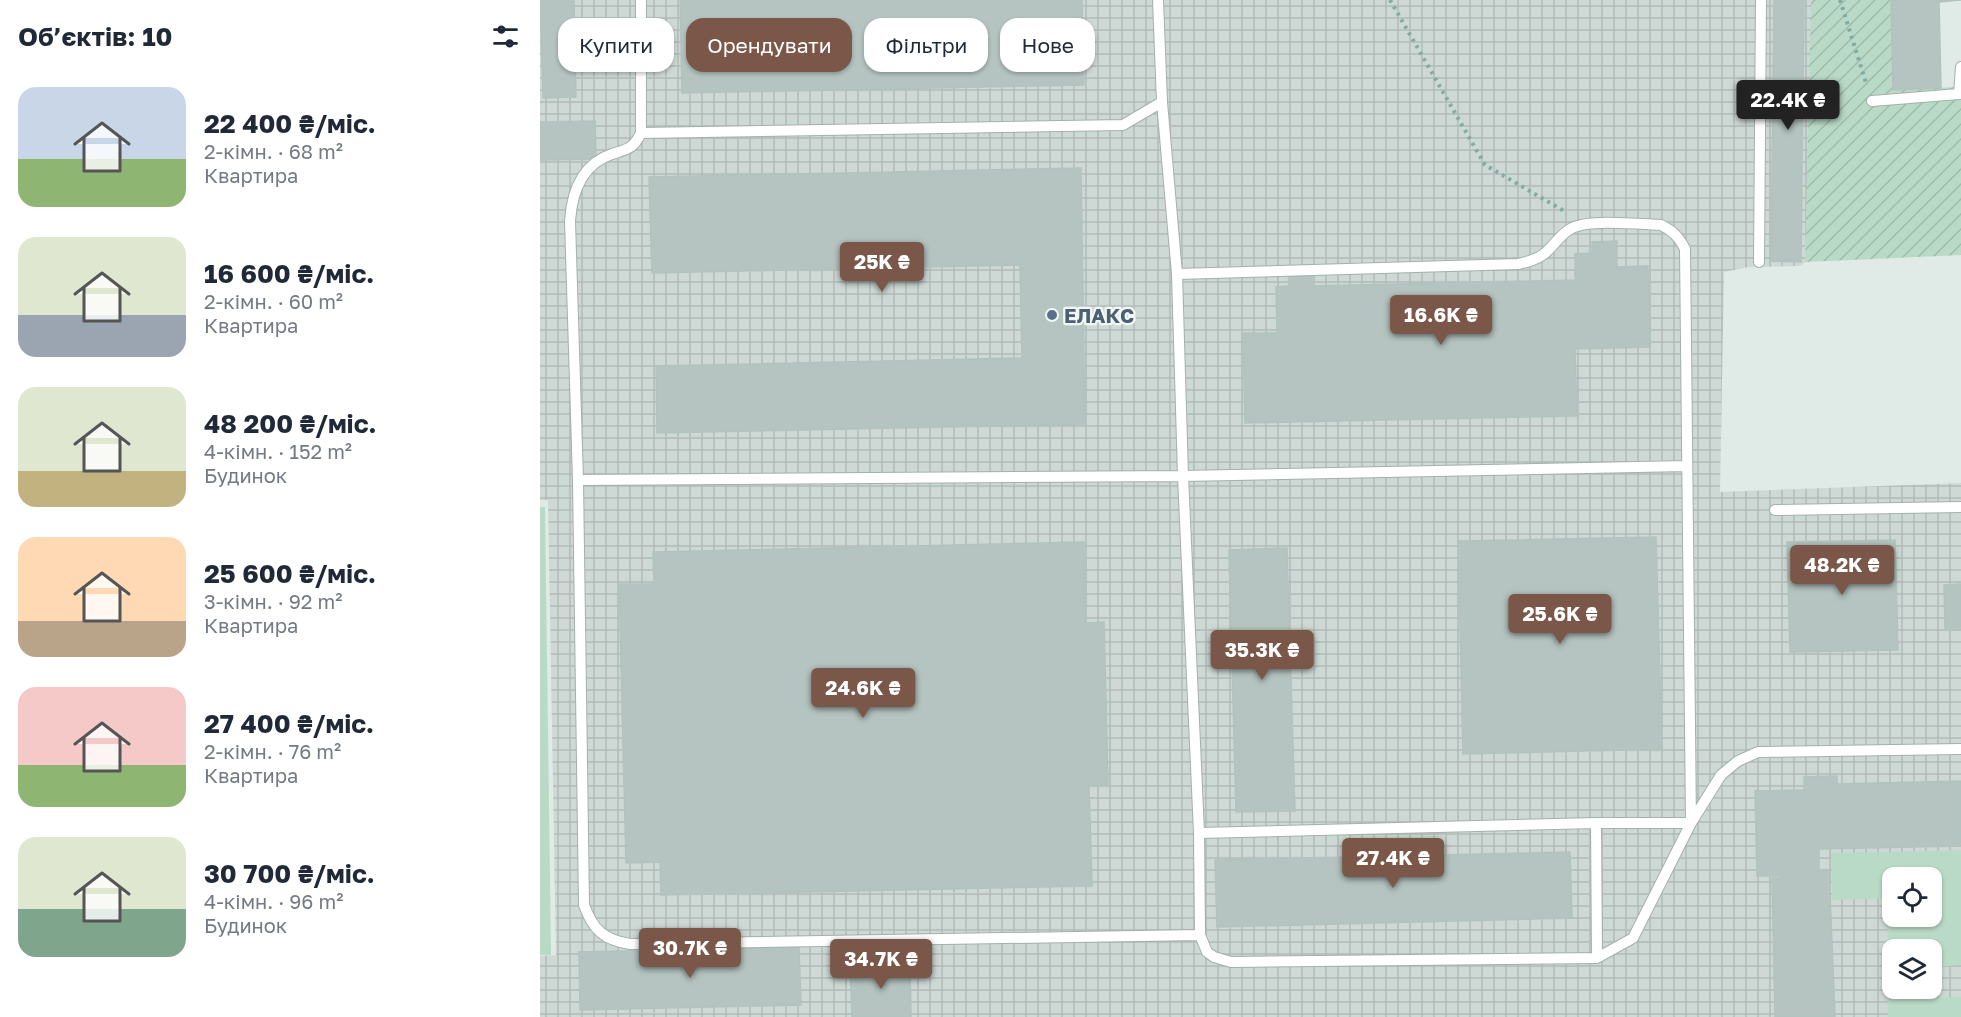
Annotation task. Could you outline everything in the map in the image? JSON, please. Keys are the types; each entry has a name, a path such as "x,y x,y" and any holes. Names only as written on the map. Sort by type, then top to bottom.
{"lane":[{"path":"641,0 641,133 630,148 597,162 584,173 575,189 571,206 578,480 584,905 590,920 600,933 614,941 630,944 1200,935"},
{"path":"1158,0 1162,102 1177,274 1183,476 1199,833 1200,935 1207,952 1222,961 1231,962 1597,958 1633,938 1691,824 1721,775 1738,761 1758,752 1961,749"},
{"path":"1759,261 1761,0"},
{"path":"1872,101 1959,94 1961,67"},
{"path":"641,133 1123,125 1162,102"},
{"path":"1177,274 1518,264 1543,255 1573,227 1587,224 1661,225 1672,230 1680,238 1685,249 1691,824"},
{"path":"578,480 1183,476 1687,466"},
{"path":"1775,510 1961,507"},
{"path":"1199,833 1596,823 1691,824"},
{"path":"1596,823 1597,958"}],"path":[{"path":"1390,0 1485,165 1587,224"},
{"path":"1840,0 1872,101"}],"shaded area":[{"path":"540,0 1813,0 1805,262 1801,266 1748,267 1724,272 1720,492 1961,483 1961,1017 540,1017 540,956 556,955 548,500 540,500"}],"green space":[{"path":"1811,0 1891,0 1893,89 1961,87 1961,255 1805,262"},
{"path":"540,507 545,507 551,955 540,955"},
{"path":"1961,850 1961,965 1942,966 1942,939 1888,939 1887,927 1942,927 1942,867 1882,867 1882,898 1832,900 1831,853"},
{"path":"1961,997 1961,1017 1888,1017 1887,1000"}],"building":[{"path":"540,0 574,0 574,18 558,18 558,72 575,72 576,97 543,98"},
{"path":"680,0 1082,0 1082,18 1000,18 1000,72 1084,72 1084,85 682,93"},
{"path":"1774,0 1804,0 1801,262 1771,261"},
{"path":"1891,0 1961,0 1939,2 1941,88 1893,90"},
{"path":"595,121 596,159 540,160 540,122"},
{"name":"ЕЛАКС","path":"1081,168 1085,424 657,433 656,366 1022,358 1020,265 652,273 649,177"},
{"path":"1617,241 1617,267 1648,266 1650,347 1575,349 1577,416 1245,423 1243,333 1277,333 1276,287 1289,286 1289,275 1312,274 1312,286 1575,280 1575,254 1592,253 1592,242"},
{"path":"1656,537 1662,749 1463,754 1458,541"},
{"path":"1895,540 1898,650 1790,652 1787,542"},
{"path":"1084,542 1085,623 1104,622 1108,785 1089,785 1092,886 661,895 660,862 626,863 619,584 654,584 653,552"},
{"path":"1287,548 1295,811 1236,812 1229,550"},
{"path":"1961,584 1961,630 1945,630 1944,585"},
{"path":"1837,776 1837,784 1961,781 1961,846 1819,849 1819,870 1829,870 1835,1017 1775,1017 1772,878 1782,878 1781,876 1757,876 1755,791 1804,790 1804,777"},
{"path":"1570,852 1572,918 1217,927 1215,860"},
{"path":"799,947 801,1005 580,1010 579,952"},
{"path":"910,963 911,1017 852,1017 850,965"}],"place":[{"name":"ЕЛАКС","path":"1052,315"}]}
